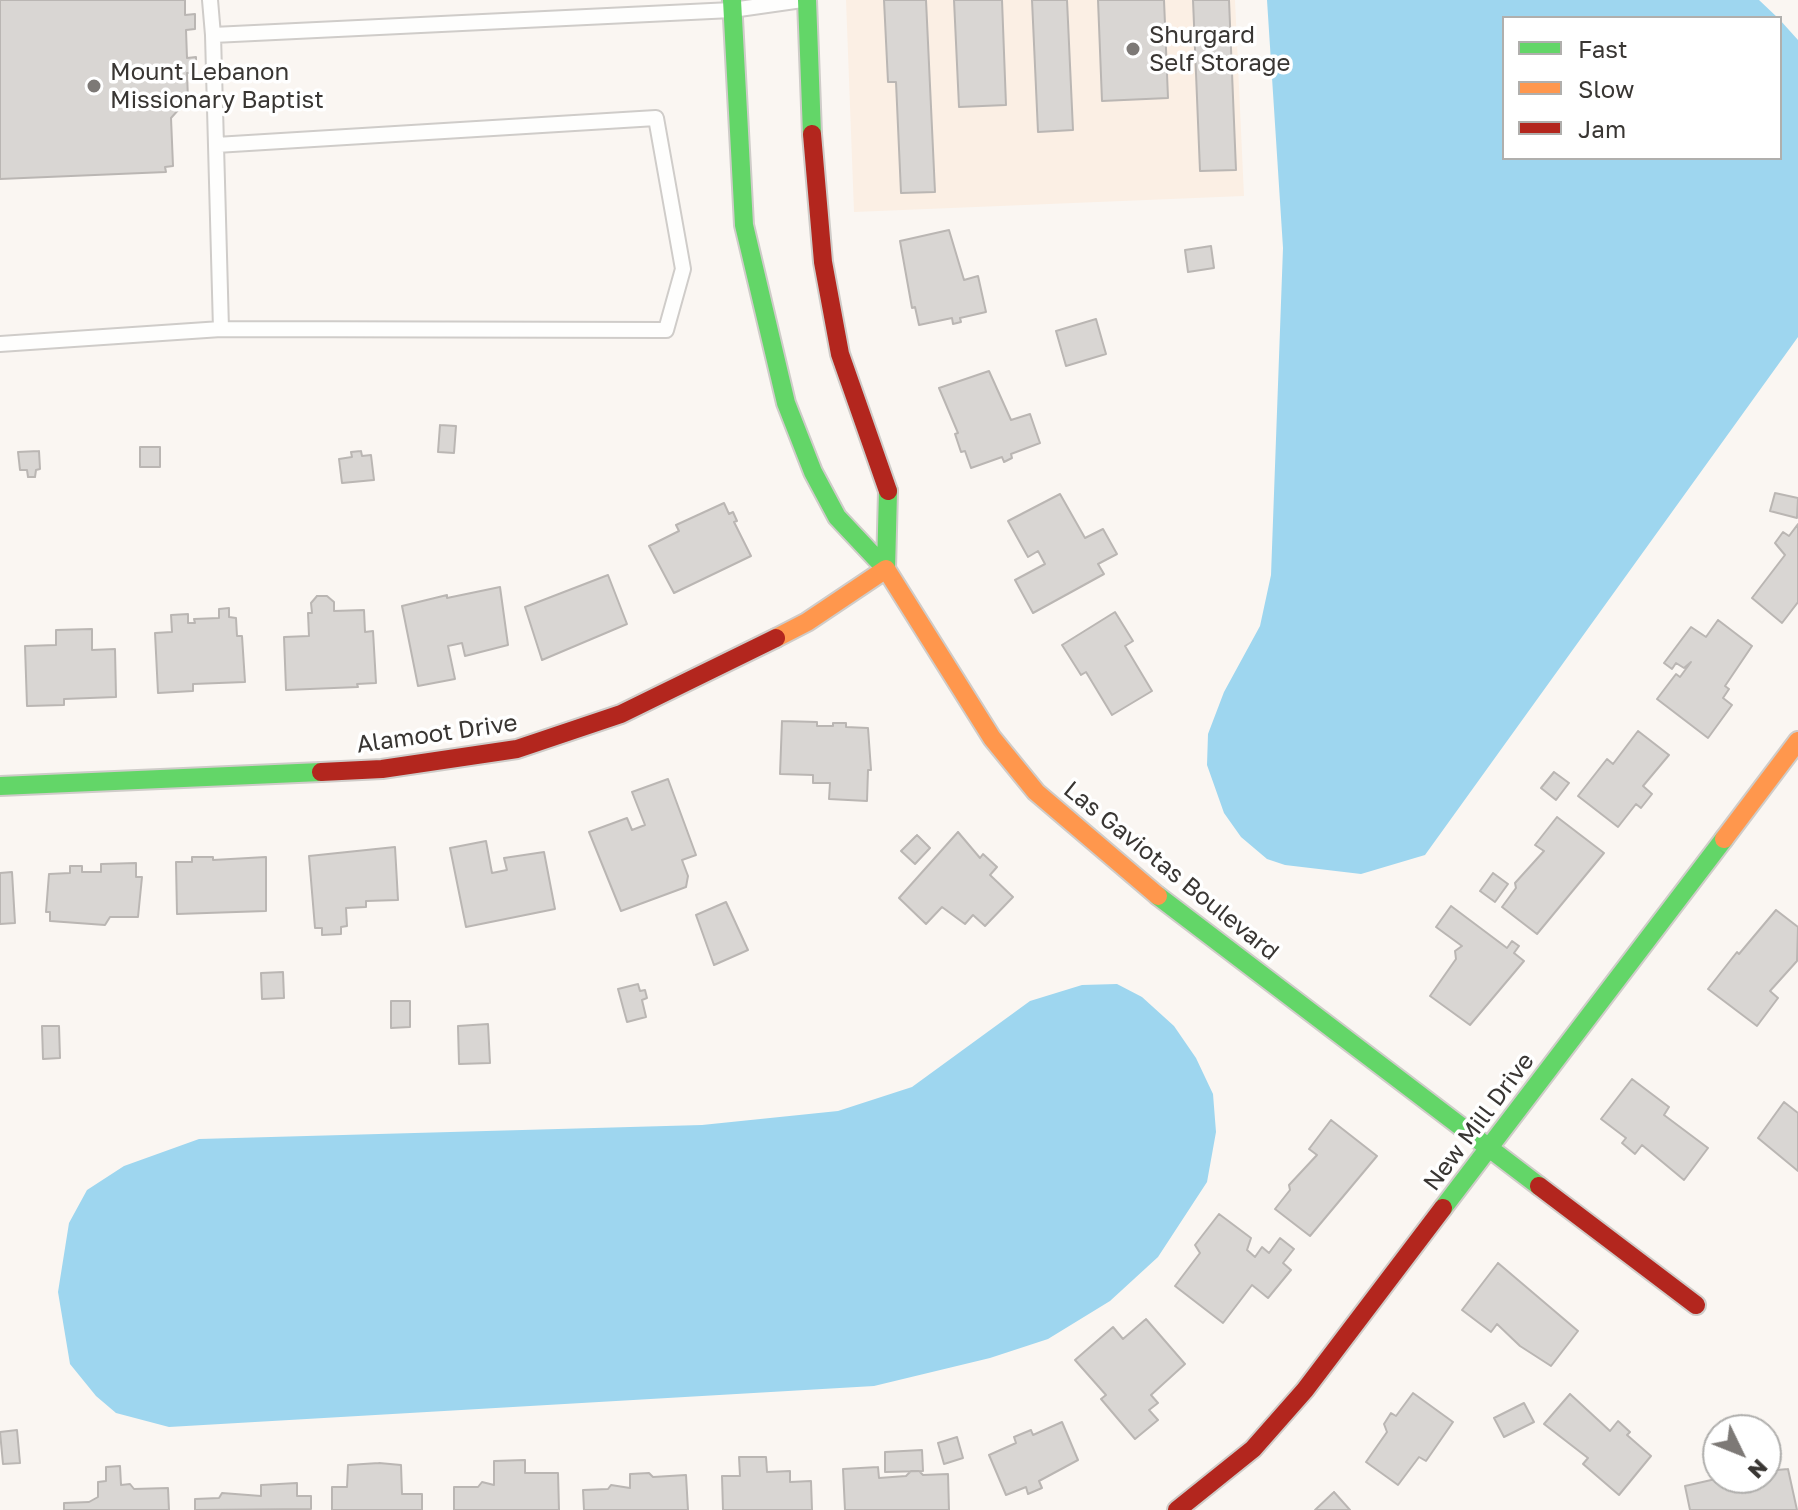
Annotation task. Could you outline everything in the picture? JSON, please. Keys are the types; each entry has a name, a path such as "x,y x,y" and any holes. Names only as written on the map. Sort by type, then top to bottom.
{"street":[{"path":"805,0 812,137 823,262 840,354 889,494 886,569"},
{"name":"Las Gaviotas Boulevard","path":"732,5 744,225 786,403 813,472 837,517 886,569 992,738 1036,792 1107,856 1696,1305"},
{"name":"Alamoot Drive","path":"0,786 382,769 517,749 621,714 700,677 807,622 886,569"},
{"name":"New Mill Drive","path":"1177,1510 1253,1449 1305,1390 1798,741"}],"lane":[{"path":"210,0 221,329"},
{"path":"213,35 805,0"},
{"path":"0,344 221,329 666,330 683,269 656,118 216,145"}],"shaded area":[{"path":"846,0 1235,0 1244,196 854,212"}],"water":[{"path":"1267,0 1759,0 1776,16 1502,16 1502,160 1782,160 1782,22 1798,40 1798,337 1425,855 1361,874 1285,865 1267,859 1241,837 1224,813 1207,765 1208,734 1224,692 1260,626 1271,575 1283,248"},
{"path":"1117,984 1142,997 1174,1026 1196,1058 1213,1094 1216,1132 1207,1182 1158,1257 1110,1301 1048,1339 990,1358 874,1386 169,1427 116,1413 96,1396 70,1364 58,1292 69,1223 87,1190 124,1166 199,1139 702,1125 838,1111 912,1087 1030,1001 1082,985"}],"building":[{"name":"Mount Lebanon Missionary Baptist","path":"0,0 185,0 185,15 195,14 195,29 186,30 187,58 196,57 196,73 187,73 188,99 171,118 173,166 165,167 166,172 0,179"},
{"path":"884,0 926,0 935,192 901,193 896,82 888,82"},
{"path":"954,0 1002,0 1006,105 959,107"},
{"path":"1032,0 1067,0 1073,130 1038,132"},
{"name":"Shurgard Self Storage","path":"1098,0 1164,0 1168,98 1102,101"},
{"path":"1193,0 1229,0 1236,170 1200,171"},
{"path":"949,230 964,280 978,276 986,312 960,318 961,322 953,324 952,318 919,325 915,307 912,308 900,241"},
{"path":"1211,246 1214,268 1188,272 1185,250"},
{"path":"1096,319 1106,354 1066,366 1056,331"},
{"path":"989,371 1011,420 1030,414 1040,443 1011,454 1012,458 1004,462 1002,457 971,468 965,451 961,452 955,434 958,433 939,388"},
{"path":"440,425 456,426 454,453 438,452"},
{"path":"140,447 160,447 160,467 140,467"},
{"path":"39,451 40,469 36,470 35,477 28,477 27,470 20,470 18,452"},
{"path":"361,451 362,456 371,455 374,480 342,483 339,459 352,457 351,452"},
{"path":"1775,493 1798,498 1797,518 1770,511"},
{"path":"1060,494 1085,538 1103,529 1117,554 1098,564 1104,574 1033,613 1015,580 1045,564 1038,551 1028,557 1008,521"},
{"path":"724,503 729,514 733,512 737,521 734,522 751,556 674,593 649,546 679,531 676,525"},
{"path":"1798,524 1798,602 1782,623 1752,598 1785,555 1775,543 1783,532 1789,536"},
{"path":"608,575 627,624 542,660 525,607"},
{"path":"500,587 508,645 465,656 462,643 448,646 455,679 418,686 402,606"},
{"path":"317,596 327,596 334,602 334,611 364,610 365,632 373,631 376,683 357,684 358,687 286,690 284,637 309,636 308,613 312,613 311,603"},
{"path":"229,608 229,617 236,618 237,636 242,636 245,682 193,684 193,691 158,693 155,633 172,632 171,615 188,614 188,623 195,623 194,619 219,618 219,609"},
{"path":"1115,612 1133,641 1125,646 1152,691 1112,715 1086,672 1081,675 1062,645"},
{"path":"1718,620 1752,646 1725,686 1729,689 1723,698 1732,705 1708,738 1657,699 1676,674 1680,677 1691,662 1684,668 1676,663 1672,669 1664,663 1691,627 1706,637"},
{"path":"92,629 92,650 115,649 116,697 64,699 64,705 27,706 25,646 56,645 56,630"},
{"path":"782,721 817,722 817,726 846,723 846,727 868,728 871,770 868,770 867,801 829,799 830,783 813,783 813,775 780,774"},
{"path":"1638,731 1669,755 1643,786 1652,794 1641,808 1636,804 1618,827 1578,796 1607,759 1613,764"},
{"path":"1554,772 1569,783 1556,800 1541,788"},
{"path":"668,779 696,855 682,860 688,876 686,887 621,911 589,832 627,818 632,830 645,825 632,792"},
{"path":"1557,817 1604,853 1537,934 1502,907 1516,888 1515,883 1544,851 1535,845"},
{"path":"958,832 980,858 983,854 997,867 990,875 1013,897 985,926 973,915 965,924 942,907 926,924 899,898"},
{"path":"917,835 930,848 915,864 901,851"},
{"path":"486,841 492,873 507,870 504,858 544,852 555,909 466,927 450,848"},
{"path":"395,847 398,900 366,901 366,907 346,908 347,926 341,927 341,934 322,935 322,928 315,928 309,856"},
{"path":"192,857 213,857 213,860 266,857 266,911 177,914 176,862 192,862"},
{"path":"136,863 136,877 142,877 138,917 110,917 105,925 50,921 50,912 46,912 49,874 70,873 70,866 82,866 82,872 101,872 101,864"},
{"path":"12,872 15,923 0,924 0,873"},
{"path":"1493,873 1508,884 1495,902 1480,891"},
{"path":"726,902 748,950 714,965 696,915"},
{"path":"1451,906 1507,948 1512,941 1519,946 1514,953 1524,961 1470,1025 1430,996 1456,959 1455,951 1462,946 1436,927"},
{"path":"1776,910 1798,927 1797,961 1770,991 1778,998 1757,1026 1708,989"},
{"path":"283,972 284,998 262,999 261,973"},
{"path":"638,984 640,991 645,990 647,998 642,1000 646,1017 627,1022 618,989"},
{"path":"391,1001 410,1001 410,1027 391,1028"},
{"path":"488,1024 490,1063 459,1064 458,1026"},
{"path":"42,1026 59,1026 60,1058 43,1059"},
{"path":"1632,1079 1669,1107 1664,1115 1708,1148 1684,1180 1642,1145 1635,1154 1622,1143 1626,1138 1601,1119"},
{"path":"1784,1102 1798,1113 1798,1171 1758,1138"},
{"path":"1331,1120 1377,1156 1310,1236 1275,1209 1290,1190 1289,1185 1317,1155 1309,1149"},
{"path":"1219,1214 1251,1238 1247,1250 1255,1257 1262,1247 1269,1253 1280,1238 1294,1249 1283,1263 1291,1270 1268,1298 1252,1285 1223,1323 1175,1286 1200,1253 1195,1245"},
{"path":"1498,1263 1578,1331 1551,1366 1520,1346 1497,1324 1491,1332 1462,1310"},
{"path":"1146,1319 1185,1364 1151,1395 1158,1403 1149,1410 1158,1420 1135,1439 1101,1399 1106,1395 1075,1360 1113,1327 1123,1339"},
{"path":"1413,1393 1453,1422 1426,1461 1419,1457 1398,1485 1366,1462 1387,1432 1384,1424 1391,1413 1396,1416"},
{"path":"1570,1394 1610,1431 1618,1421 1630,1432 1627,1435 1651,1456 1619,1495 1583,1464 1588,1458 1544,1424"},
{"path":"1524,1403 1534,1422 1504,1437 1494,1418"},
{"path":"1062,1422 1078,1460 1039,1481 1042,1488 1028,1494 1026,1487 1006,1495 989,1455 1016,1443 1014,1437 1031,1430 1033,1435"},
{"path":"17,1430 20,1463 3,1464 0,1432"},
{"path":"957,1437 963,1458 944,1464 938,1443"},
{"path":"922,1450 923,1471 885,1472 885,1452"},
{"path":"739,1457 766,1457 767,1472 790,1471 790,1482 811,1481 812,1510 723,1510 722,1476 740,1476"},
{"path":"525,1460 525,1473 558,1473 559,1510 454,1510 454,1487 478,1487 482,1482 494,1485 494,1461"},
{"path":"348,1465 401,1465 402,1494 422,1494 422,1510 332,1510 332,1487 347,1487"},
{"path":"120,1466 121,1485 130,1484 134,1489 168,1488 169,1510 64,1510 64,1503 89,1502 98,1497 98,1482 106,1481 106,1467"},
{"path":"878,1467 879,1478 906,1476 911,1471 919,1471 923,1475 948,1474 949,1510 845,1510 843,1469"},
{"path":"1788,1469 1797,1510 1690,1510 1685,1486 1702,1482 1702,1494 1782,1494 1782,1470"},
{"path":"649,1473 653,1477 686,1475 688,1510 584,1510 583,1490 608,1489 611,1485 630,1488 630,1474"},
{"path":"297,1483 297,1496 311,1496 311,1509 195,1510 195,1499 219,1498 222,1493 261,1496 261,1485"},
{"path":"1334,1492 1350,1510 1315,1510"}],"traffic: fast":[{"path":"732,0 744,225 786,403 813,472 837,517 886,569 888,491"},
{"path":"807,0 812,134"},
{"path":"0,786 321,772"},
{"path":"1443,1208 1724,839"},
{"path":"1158,896 1539,1186"}],"traffic: slow":[{"path":"776,638 807,622 886,569 992,738 1036,792 1158,896"},
{"path":"1724,839 1798,741"}],"traffic: jam":[{"path":"812,134 823,262 840,354 888,491"},
{"path":"321,772 382,769 517,749 621,714 776,638"},
{"path":"1539,1186 1696,1305"},
{"path":"1177,1510 1253,1449 1305,1390 1443,1208"}],"place":[{"name":"Shurgard Self Storage","path":"1133,49"},
{"name":"Mount Lebanon Missionary Baptist","path":"94,86"}]}
